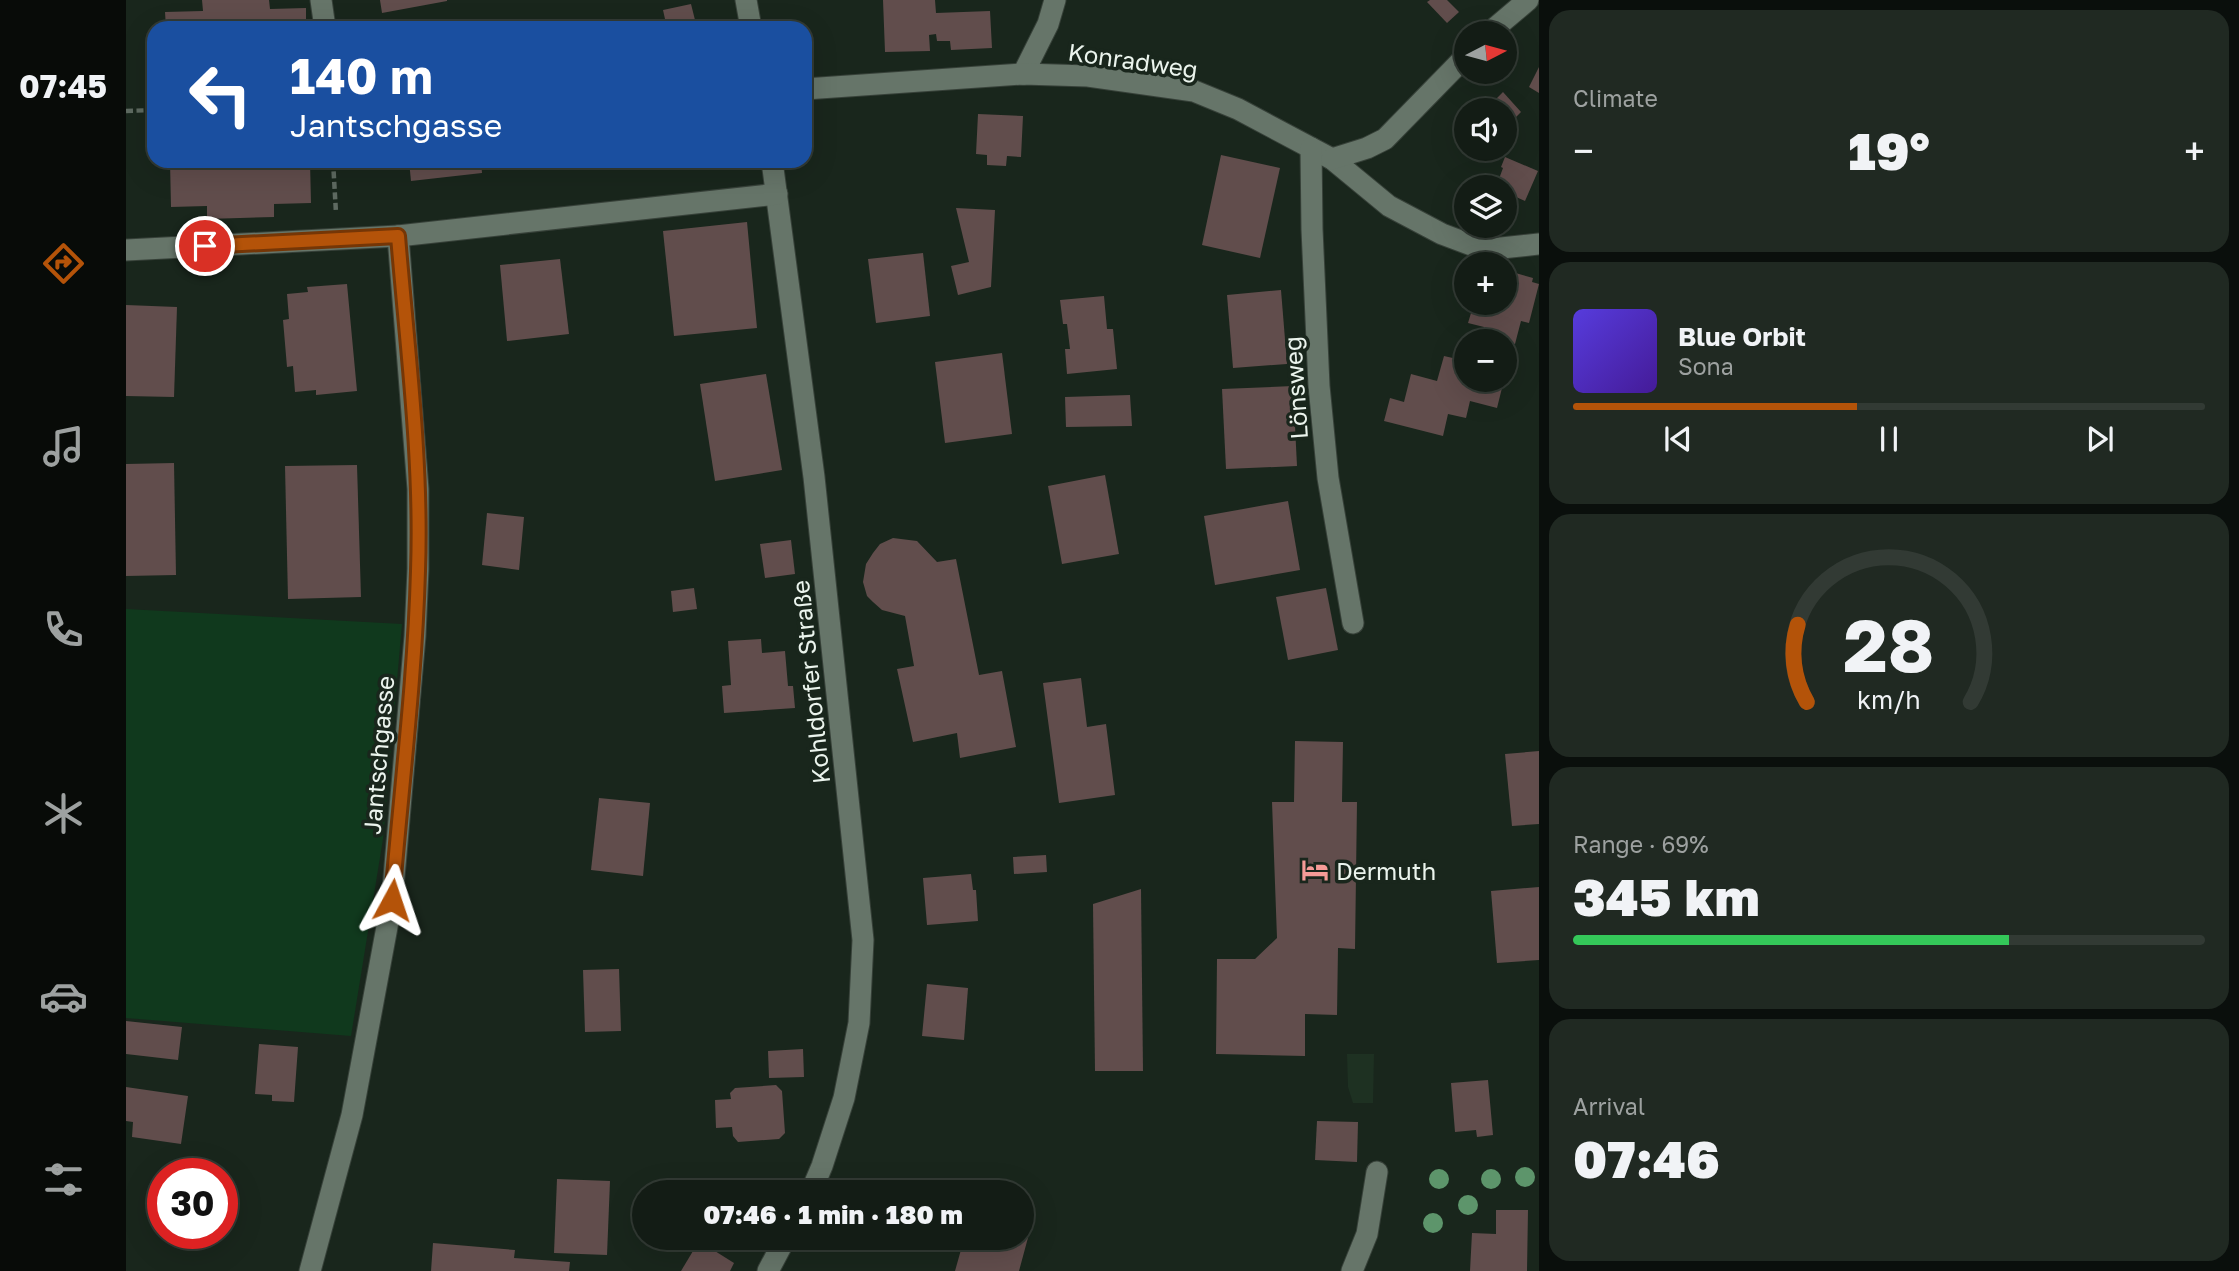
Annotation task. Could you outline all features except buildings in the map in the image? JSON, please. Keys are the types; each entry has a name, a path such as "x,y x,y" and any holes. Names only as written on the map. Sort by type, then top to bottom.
{"street":[{"path":"321,0 324,21"},
{"path":"746,0 750,21"},
{"path":"1023,74 1048,24 1055,0"},
{"path":"1503,21 1528,0"},
{"path":"1332,159 1385,139 1454,68"},
{"name":"Konradweg","path":"812,89 1023,74 1088,76 1194,91 1238,109 1332,159 1389,206 1442,234 1474,246 1492,249 1539,244"},
{"name":"Lönsweg","path":"1311,148 1319,386 1328,478 1353,623"},
{"name":"Kohldorfer Straße","path":"773,168 826,578 863,940 859,1023 844,1098 816,1180"},
{"path":"126,250 398,236 777,194"},
{"name":"Jantschgasse","path":"310,1271 352,1115 392,900 415,636 418,489 398,236"},
{"path":"1352,1271 1367,1234 1377,1172"},
{"path":"768,1271 779,1250"}],"path":[{"path":"126,111 147,110"},
{"path":"333,168 338,239"}],"shaded area":[{"path":"1347,1054 1374,1054 1373,1103 1353,1103 1348,1087"}],"green space":[{"path":"126,609 402,624 383,839 351,1036 126,1018"}],"place":[{"name":"Dermuth","path":"1315,870"}],"route":[{"path":"205,246 398,236 418,489 418,569 415,636 392,900"}]}
